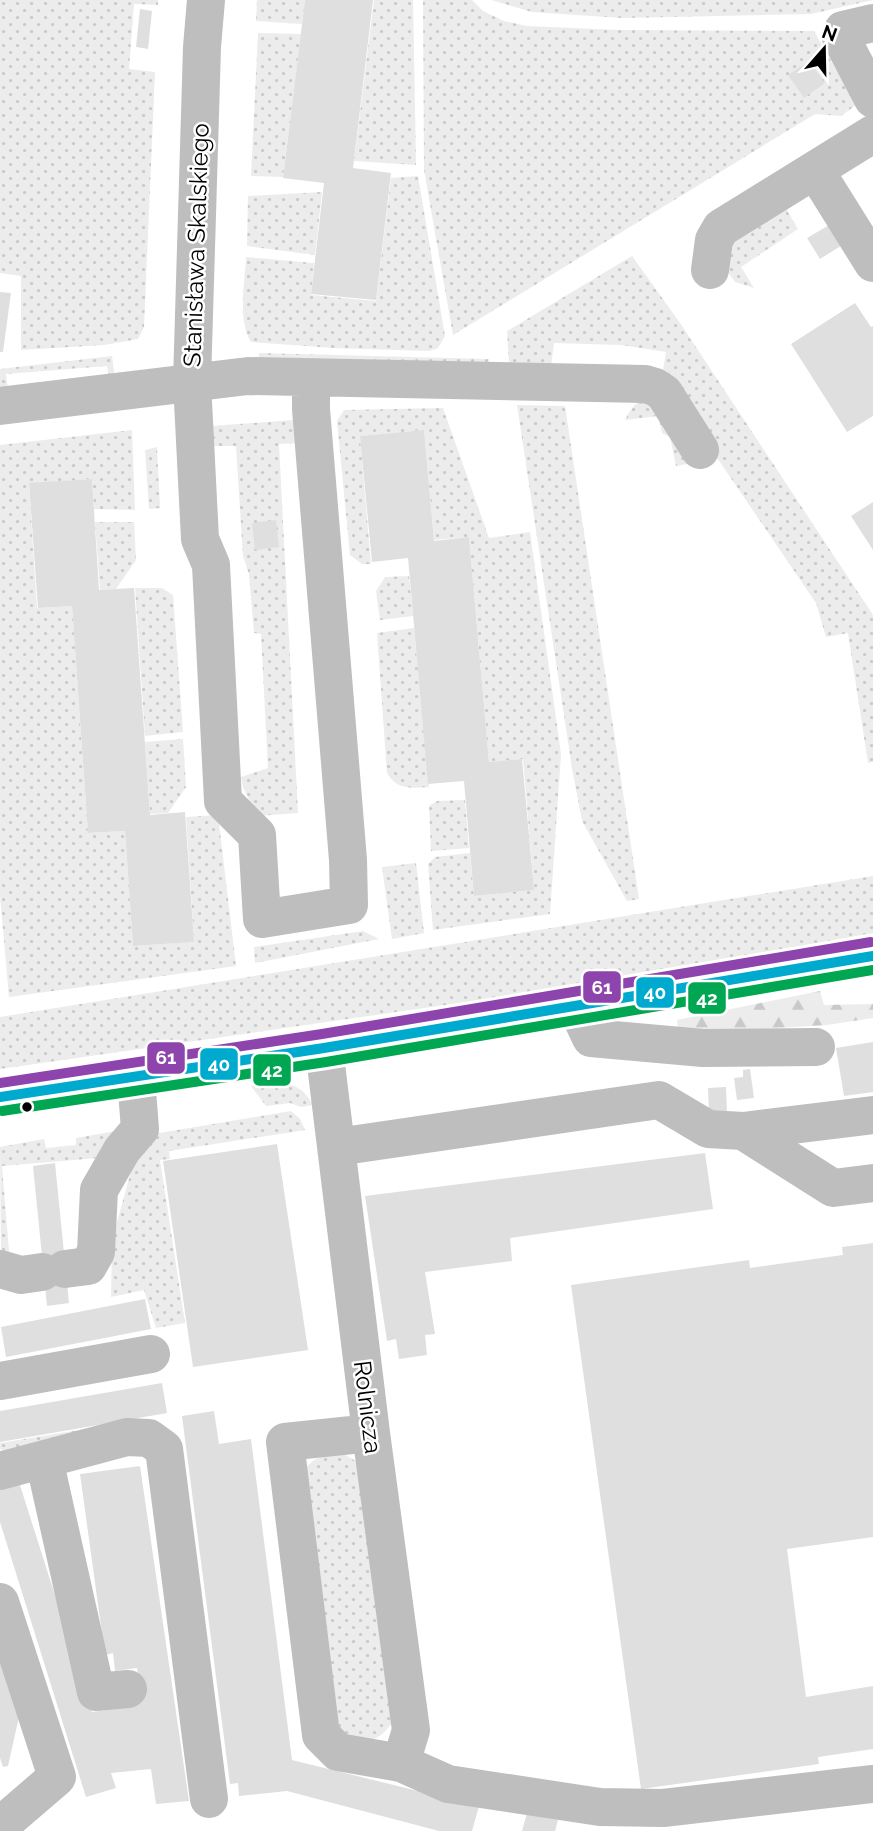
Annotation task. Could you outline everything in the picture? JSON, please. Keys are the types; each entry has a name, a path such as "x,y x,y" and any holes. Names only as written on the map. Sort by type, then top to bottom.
{"street":[{"name":"Stanisława Skalskiego","path":"0,406 192,382 202,47 206,0"},
{"path":"873,23 843,30 841,38 873,99"},
{"path":"710,270 714,240 721,228 873,134"},
{"path":"815,170 873,263"},
{"path":"311,378 311,409 348,860 349,905 262,919 257,835 223,801 211,565 200,539 192,382 248,376 645,384 664,393 700,450"},
{"path":"0,1097 324,1048 873,956"},
{"path":"576,1006 591,1038 703,1048 816,1047"},
{"name":"Rolnicza","path":"324,1048 411,1730 401,1763"},
{"path":"32,1271 88,1265 96,1252 99,1190 122,1150 140,1129 135,1078"},
{"path":"337,1147 659,1100 708,1129 743,1131 873,1115"},
{"path":"743,1131 833,1188 873,1183"},
{"path":"0,1381 151,1354"},
{"path":"371,1433 285,1442 321,1735 338,1752 401,1763 448,1784 600,1807 663,1808 873,1784"},
{"path":"0,1471 127,1437 149,1438 164,1449 209,1799"},
{"path":"44,1459 96,1692 128,1689"},
{"path":"0,1602 57,1777 0,1826"}],"green space":[{"path":"0,0 158,0 158,5 134,4 129,69 155,72 144,327 138,339 104,345 21,350 21,276 0,273"},
{"path":"257,0 305,0 302,24 256,21"},
{"path":"374,0 413,0 416,165 354,161"},
{"path":"423,0 472,0 483,11 504,21 527,26 618,30 814,31 856,105 841,116 815,114 453,335 424,170"},
{"path":"491,0 873,0 811,14 622,18 532,12"},
{"path":"258,33 301,34 283,177 251,176"},
{"path":"418,176 445,336 438,348 430,351 333,348 251,342 243,312 246,257 314,263 311,295 376,301 391,178"},
{"path":"322,192 315,255 247,246 248,196"},
{"path":"785,207 798,229 741,267 754,288 735,282 727,271 730,241"},
{"path":"632,256 680,323 873,615 873,762 868,763 848,633 826,637 816,603 662,377 666,352 621,345 554,343 551,367 509,363 507,331"},
{"path":"259,353 489,359 488,365 259,358"},
{"path":"112,356 115,379 109,379 107,366 6,374 8,392 0,393 0,369"},
{"path":"650,399 688,458 687,464 676,466 670,437 662,433 658,416 625,420 635,405"},
{"path":"517,405 565,406 639,899 627,901 582,821"},
{"path":"443,408 489,538 530,532 561,754 550,914 433,930 428,864 435,857 470,853 474,896 534,890 523,759 489,762 469,537 434,540 424,430 360,436 371,564 362,564 350,555 337,421 344,410"},
{"path":"294,420 298,443 279,444 298,813 257,816 241,777 268,768 261,634 254,633 249,574 243,556 236,446 212,446 212,426"},
{"path":"132,430 135,510 94,509 92,479 29,484 37,608 72,606 88,833 125,831 133,946 194,942 186,817 218,815 236,966 9,997 0,896 0,445"},
{"path":"157,447 160,508 149,509 145,450"},
{"path":"95,522 134,522 136,560 116,589 100,590"},
{"path":"409,576 413,616 380,620 376,591 385,577"},
{"path":"135,588 162,588 173,595 183,732 145,736"},
{"path":"414,628 429,787 400,785 387,773 377,633"},
{"path":"183,739 186,787 168,813 150,814 145,742"},
{"path":"465,800 469,848 431,851 429,806 437,801"},
{"path":"416,863 424,933 392,939 382,867"},
{"path":"873,876 873,933 584,985 0,1069 0,1017"},
{"path":"363,931 379,939 255,963 254,947"},
{"path":"820,991 824,1005 873,1004 873,1018 827,1025 679,1034 677,1020"},
{"path":"277,1082 298,1088 313,1105 301,1107 290,1103 266,1106 251,1086"},
{"path":"291,1111 300,1119 305,1130 169,1151 170,1159 160,1160 185,1323 156,1328 144,1290 111,1297 112,1241 134,1160 148,1135"},
{"path":"122,1130 98,1158 2,1166 9,1251 7,1255 1,1256 0,1147 44,1139 46,1148 76,1145 76,1138"},
{"path":"134,1421 10,1455 0,1449 0,1443"},
{"path":"342,1453 359,1463 393,1721 381,1735 370,1740 339,1734 304,1471 316,1459"}],"building":[{"path":"305,0 373,0 353,168 391,173 376,300 311,294 324,183 283,178"},
{"path":"140,9 152,11 148,49 136,47"},
{"path":"809,61 825,83 804,98 788,75"},
{"path":"831,224 844,244 820,259 807,238"},
{"path":"0,292 11,293 3,352 0,352"},
{"path":"855,303 871,327 873,326 873,416 847,432 791,344"},
{"path":"424,430 434,541 469,537 489,762 522,759 534,890 474,896 464,781 428,784 408,558 372,562 360,436"},
{"path":"92,479 99,590 134,588 150,815 185,812 194,942 133,946 125,831 88,833 72,606 38,608 29,483"},
{"path":"873,502 873,550 851,516"},
{"path":"276,520 279,547 255,550 252,523"},
{"path":"873,1042 873,1092 844,1096 836,1048"},
{"path":"750,1069 754,1098 737,1100 734,1078 743,1077 743,1070"},
{"path":"726,1087 727,1112 709,1113 708,1088"},
{"path":"277,1144 308,1350 193,1367 163,1161"},
{"path":"705,1153 713,1209 510,1238 512,1261 425,1272 435,1334 425,1335 427,1355 399,1359 396,1339 387,1341 365,1196"},
{"path":"55,1163 69,1303 47,1306 33,1166"},
{"path":"873,1243 873,1537 787,1549 806,1697 873,1686 873,1749 818,1757 819,1764 641,1789 571,1285 749,1260 750,1268 843,1255 842,1247"},
{"path":"145,1299 151,1329 6,1357 1,1327"},
{"path":"162,1383 167,1413 0,1442 0,1411"},
{"path":"214,1411 219,1444 251,1439 292,1760 479,1806 472,1831 439,1831 287,1791 239,1796 238,1783 230,1784 182,1416"},
{"path":"140,1466 189,1801 156,1804 151,1769 111,1773 116,1788 86,1797 0,1522 0,1488 19,1482 92,1712 129,1707 141,1701 137,1668 115,1671 113,1653 105,1655 80,1474"},
{"path":"0,1657 19,1717 8,1766 3,1767 0,1758"},
{"path":"527,1813 558,1820 555,1831 522,1831"}],"transit line":[{"name":"61","path":"0,1083 322,1034 871,942"},
{"name":"40","path":"0,1097 324,1048 873,956"},
{"name":"42","path":"2,1111 326,1062 873,970"}]}
